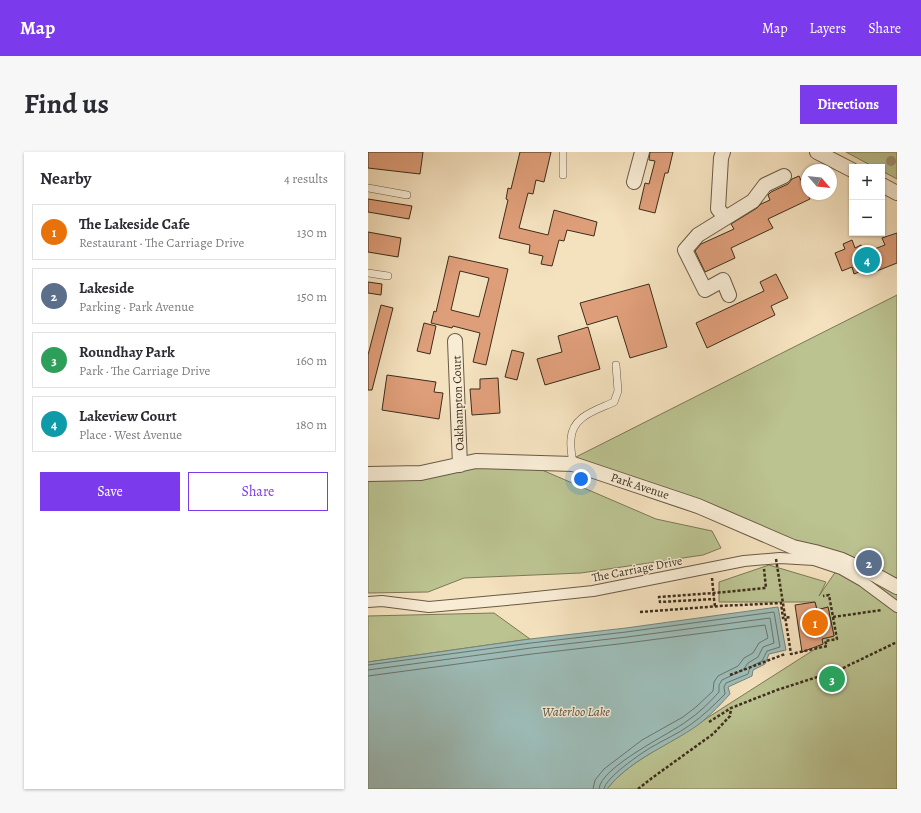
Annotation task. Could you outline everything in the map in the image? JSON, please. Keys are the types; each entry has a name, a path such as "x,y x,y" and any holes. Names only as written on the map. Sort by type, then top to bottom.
{"street":[{"path":"634,182 642,152"},
{"path":"724,152 721,158 718,209 725,217"},
{"path":"817,152 849,168"},
{"path":"729,295 723,280 706,290 686,250 698,235 753,201 765,185 784,176"},
{"path":"885,187 897,193"},
{"name":"Oakhampton Court","path":"455,341 460,465"},
{"name":"Park Avenue","path":"368,474 421,473 476,462 573,464 698,506 793,547 842,560 897,587"},
{"name":"The Carriage Drive","path":"368,602 382,601 429,607 593,591 744,561 776,559 814,560 841,569 862,581 897,607"}],"lane":[{"path":"563,152 563,174"},
{"path":"368,188 407,195"},
{"path":"368,273 388,276"},
{"path":"573,464 571,439 572,430 577,422 589,413 614,402 618,391 616,365"}],"path":[{"path":"776,559 791,654 827,646 826,641 837,638 829,596 824,596"},
{"path":"714,599 660,602 659,597 766,588 764,560"},
{"path":"709,568 716,606"},
{"path":"640,612 781,603 783,618 791,617"},
{"path":"833,617 885,610"},
{"path":"709,722 731,708 777,690 839,670 897,642"},
{"path":"730,675 785,654"},
{"path":"638,789 713,734 730,716 731,708"}],"green space":[{"path":"846,152 897,152 897,179 885,173 885,164 868,164"},
{"path":"897,295 897,789 607,789 628,768 641,759 695,727 823,644 822,639 834,636 828,607 817,610 815,602 719,602 719,582 769,565 826,582 819,596 836,571 749,531 645,496 572,459"},
{"path":"476,461 542,470 656,519 712,531 721,548 703,555 581,573 464,578 428,592 368,593 368,474"},
{"path":"494,613 530,639 368,662 368,616"}],"water":[{"name":"Waterloo Lake","path":"778,607 786,650 769,654 765,664 753,670 752,676 728,687 730,694 702,722 625,770 607,789 368,789 368,662 530,639 626,628"}],"building":[{"path":"368,152 423,152 420,174 368,168"},
{"path":"520,152 551,152 544,182 536,180 533,194 528,193 519,228 548,235 554,210 597,222 594,236 567,230 564,241 559,240 552,266 541,264 543,256 529,253 530,245 499,238 508,200 506,199 508,188 511,189"},
{"path":"650,152 673,152 668,173 665,173 655,213 639,209 645,183 649,184 655,161 649,160"},
{"path":"799,176 801,180 801,200 808,200 768,219 773,228 731,248 735,258 705,272 695,251 701,244 734,229 731,224 761,204 770,200 768,195 771,192 788,184 792,179"},
{"path":"368,199 412,206 409,219 368,212"},
{"path":"368,232 401,238 398,257 368,252"},
{"path":"897,233 897,263 869,274 867,269 854,274 852,267 842,271 835,253 845,249 843,244 852,240 855,248 861,245 864,253 885,245 882,238"},
{"path":"449,256 508,269 486,365 473,362 480,333 453,326 452,328 431,323 434,311 436,312","holes":["460,271 489,278 479,317 451,310"]},
{"path":"776,274 788,298 771,306 775,315 707,348 696,323 764,291 760,282"},
{"path":"368,282 382,284 381,295 368,293"},
{"path":"649,284 667,347 630,358 617,316 587,325 580,303"},
{"path":"381,305 393,308 372,390 368,390 368,355"},
{"path":"424,323 436,326 430,354 417,351"},
{"path":"588,327 600,369 545,385 537,359 562,352 558,336"},
{"path":"512,350 524,353 517,380 505,377"},
{"path":"387,375 436,382 434,392 443,393 439,419 382,410"},
{"path":"498,378 500,413 472,415 470,389 480,389 480,379"},
{"path":"815,602 817,610 828,607 834,636 822,639 823,644 802,652 795,605"}],"place":[{"name":"Lakeview Court","path":"867,260"},
{"name":"Lakeside","path":"869,563"},
{"name":"The Lakeside Cafe","path":"815,623"},
{"name":"Roundhay Park","path":"832,679"}]}
